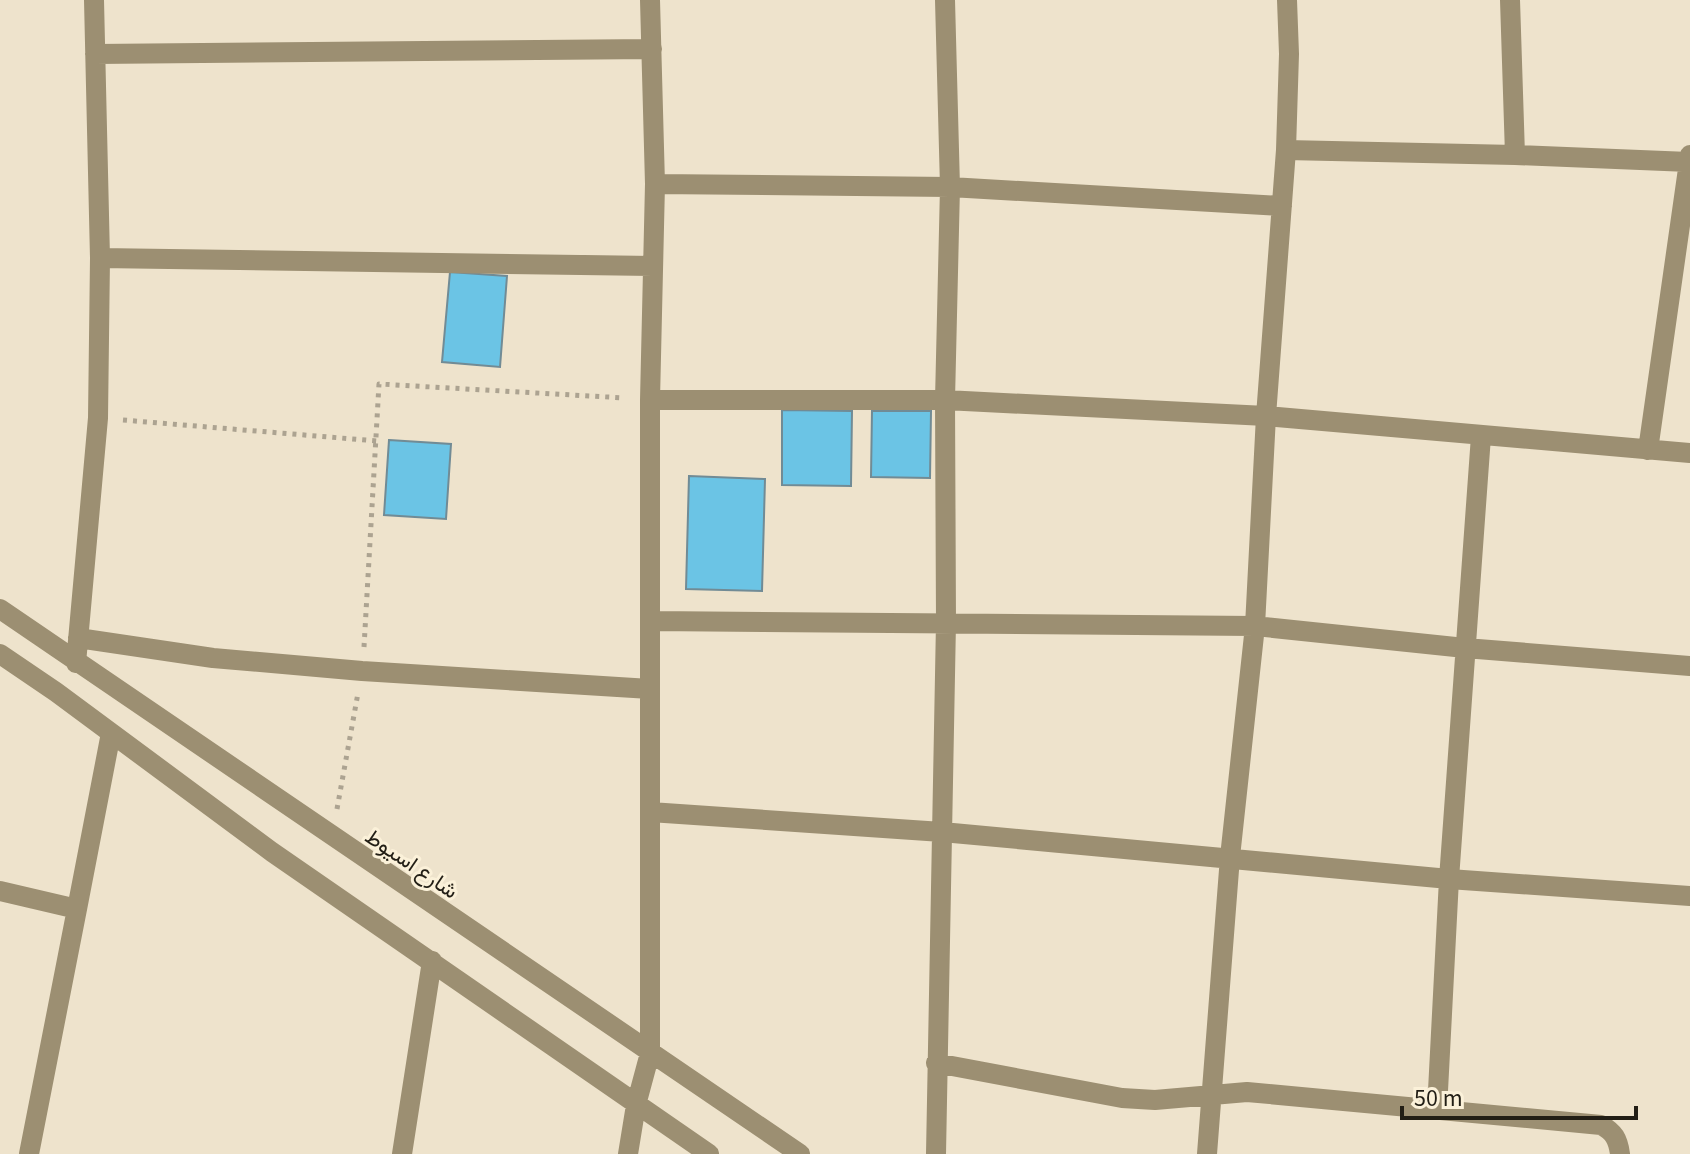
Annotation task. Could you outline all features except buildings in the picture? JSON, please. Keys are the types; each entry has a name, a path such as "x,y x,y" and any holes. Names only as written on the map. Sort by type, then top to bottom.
{"street":[{"path":"76,663 98,418 100,258 94,0"},
{"path":"628,1154 636,1105 650,1053 650,400 655,184 650,0"},
{"path":"936,1154 950,187 945,0"},
{"path":"1207,1154 1230,857 1255,626 1266,416 1286,150 1287,0"},
{"path":"1510,0 1515,155"},
{"path":"95,54 652,49"},
{"path":"1286,150 1689,159 1648,450"},
{"path":"655,184 950,187 1282,206"},
{"path":"100,258 653,266"},
{"path":"650,400 945,400 1266,416 1690,453"},
{"path":"1437,1110 1449,879 1481,436"},
{"name":"شارع اسيوط","path":"0,609 800,1154"},
{"path":"652,621 1255,626 1465,648 1690,666"},
{"path":"78,638 213,658 362,671 650,689"},
{"path":"0,654 272,852 709,1154"},
{"path":"29,1154 111,733"},
{"path":"650,812 942,832 1449,879 1690,896"},
{"path":"0,891 77,909"},
{"path":"402,1154 432,961"},
{"path":"936,1063 1122,1098 1155,1100 1247,1092 1601,1125 1611,1131 1617,1140 1620,1154"}],"path":[{"path":"332,838 362,671 379,384 650,400"},
{"path":"98,418 377,441"}]}
